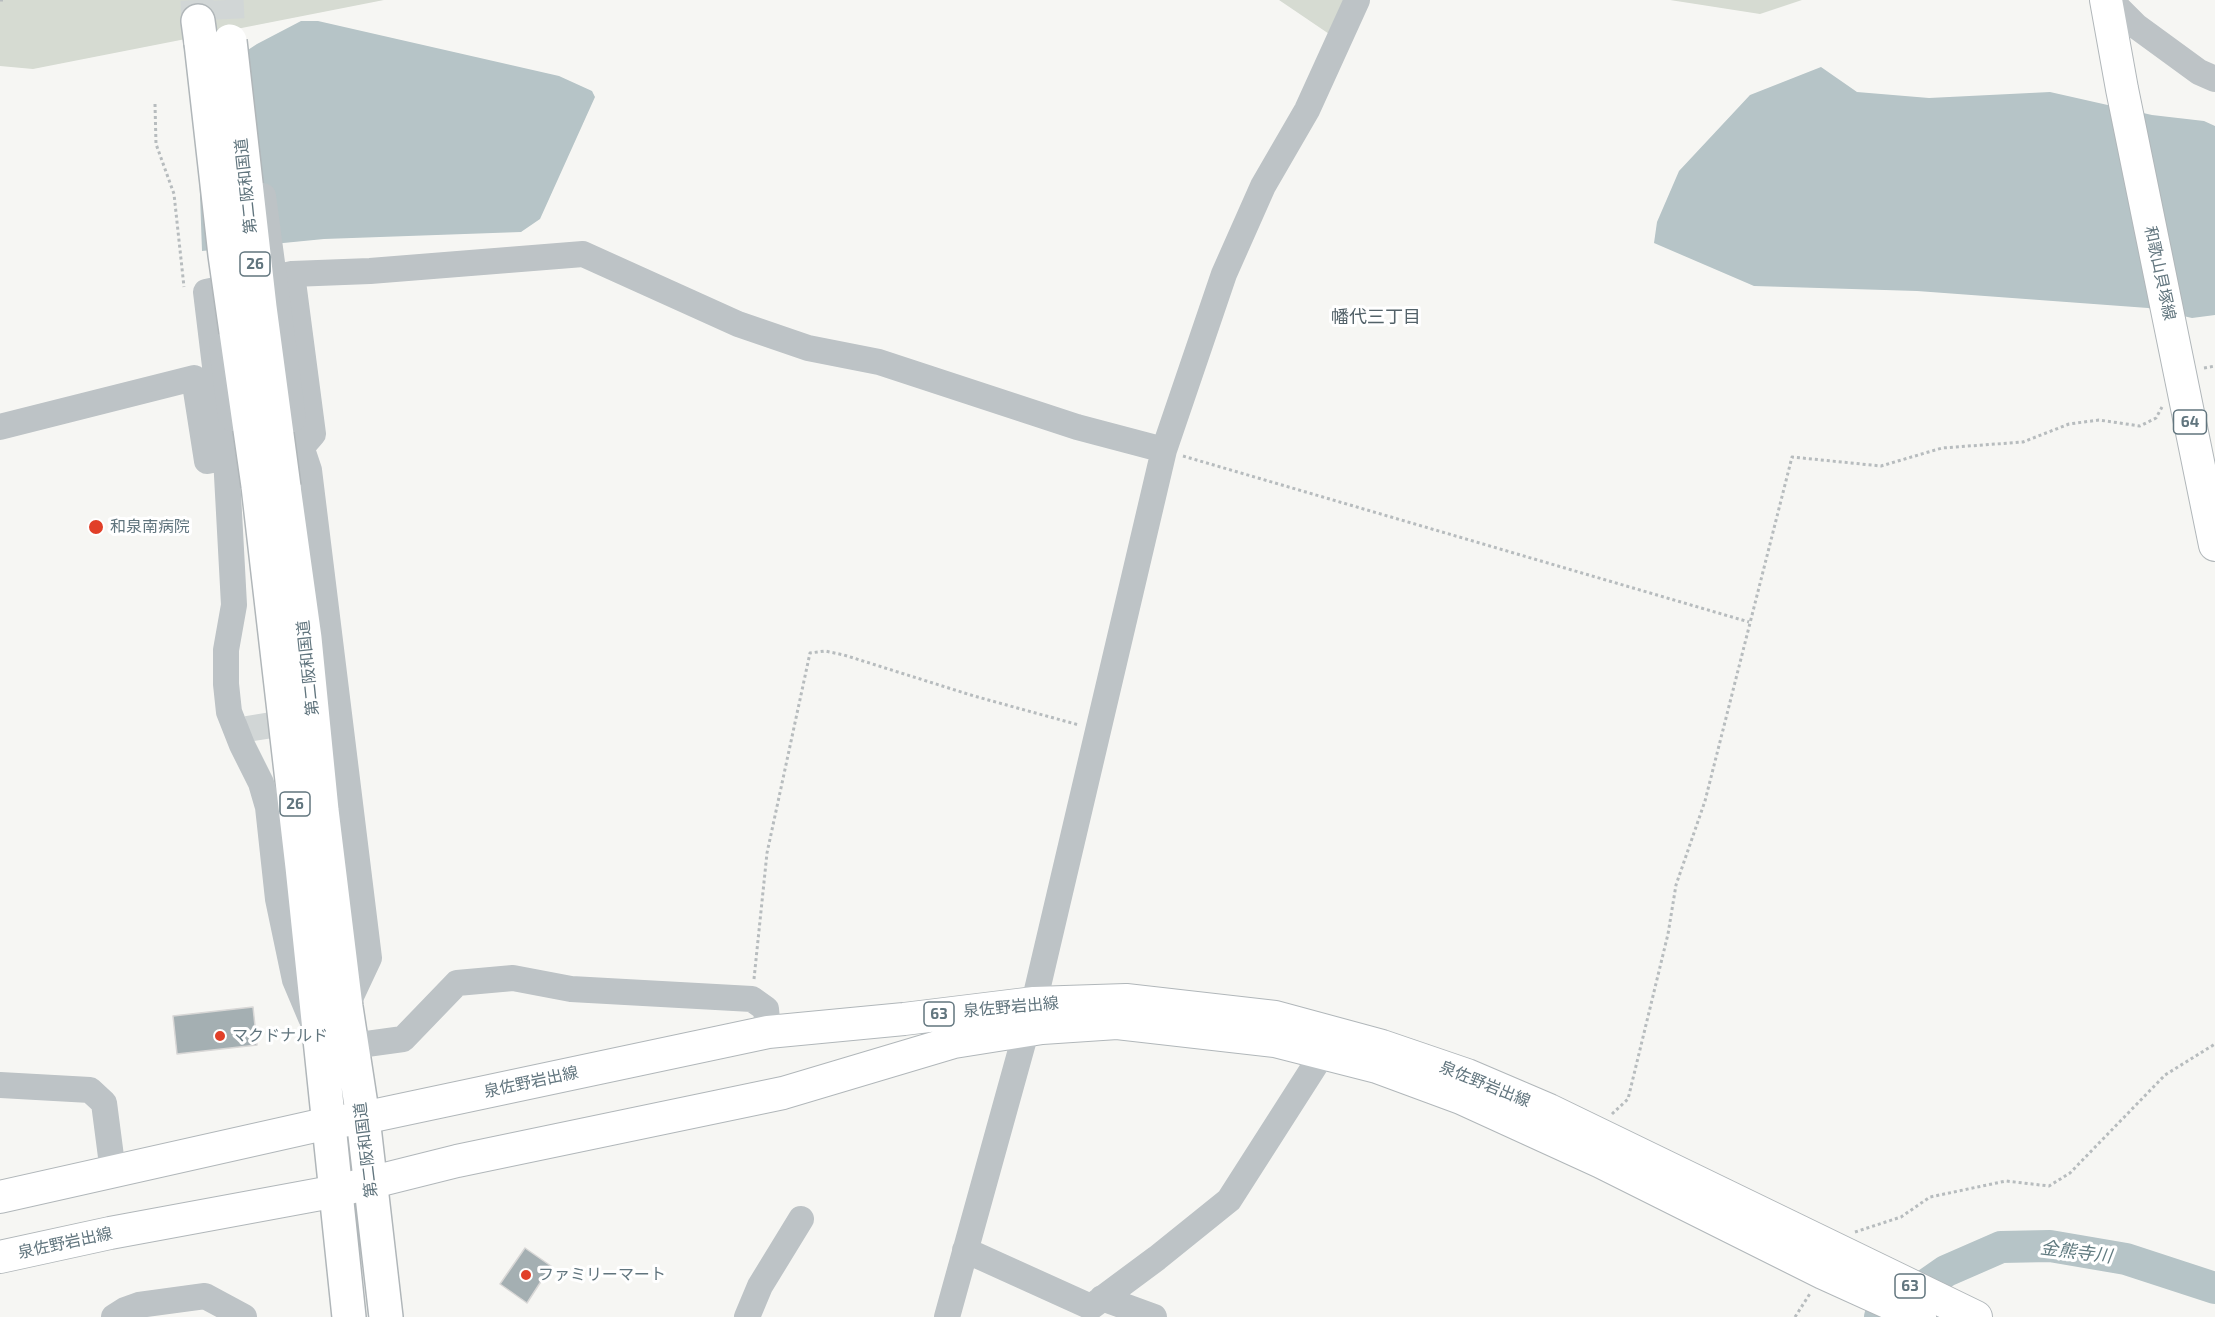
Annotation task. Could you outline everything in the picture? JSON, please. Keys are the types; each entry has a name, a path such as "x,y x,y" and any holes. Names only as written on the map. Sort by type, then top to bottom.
{"highway":[{"name":"第二阪和国道","path":"349,1317 320,1041 271,486 261,318 236,98 214,31 210,126 225,255 271,486 305,638 322,810 346,1007 363,1118 386,1317"}],"main road":[{"name":"和歌山貝塚線","path":"2108,0 2122,89 2215,545"},
{"name":"泉佐野岩出線","path":"0,1257 110,1233 337,1191 457,1161 783,1093 1029,1017 1126,1000 1275,1017 1382,1046 1467,1075 1594,1132 1833,1258 1920,1317"},
{"name":"泉佐野岩出線","path":"0,1197 329,1123 363,1118 768,1032 904,1019 1029,1017 1117,1023 1275,1041 1377,1067 1461,1098 1601,1161 1976,1317"}],"street":[{"path":"947,1317 1029,1017 1164,450 1224,274 1263,186 1307,110 1357,0"},
{"path":"2108,0 2145,32 2199,72 2215,79"},
{"path":"236,98 262,189 293,419 300,449 309,470 330,715 369,958 346,1007"},
{"path":"210,126 210,242 231,418 226,457"},
{"path":"320,1041 295,980 278,899 268,807 242,730 230,712 226,684 226,650 234,605 233,564 226,457 206,291 292,274 370,271 584,254 738,324 808,348 879,362 1077,427 1164,450"},
{"path":"0,427 194,378 207,461 300,449 313,434 292,274"},
{"path":"352,1046 403,1039 457,983 513,978 572,989 752,999 766,1009 768,1032"},
{"path":"965,1250 1090,1306 1157,1258 1229,1200 1323,1053"},
{"path":"0,1085 90,1090 104,1103 113,1172"},
{"path":"747,1317 760,1286 801,1219"},
{"path":"114,1317 139,1305 205,1296 243,1317"},
{"path":"1102,1298 1154,1317"}],"path":[{"path":"0,0 5,0"},
{"path":"154,104 156,144 174,194 185,297"},
{"path":"1594,1132 1628,1099 1668,934 1676,885 1705,801 1792,457 1881,466 1942,448 2023,442 2069,424 2099,420 2140,426 2156,418 2180,372 2215,366"},
{"path":"1164,450 1749,622"},
{"path":"752,999 767,853 810,653 825,651 844,655 1098,731"},
{"path":"1833,1258 1865,1227 1901,1217 1930,1197 2006,1181 2049,1186 2070,1173 2165,1075 2215,1044"}],"shaded area":[{"path":"0,0 384,0 33,69 0,66"},
{"path":"1279,0 1356,0 1338,40"},
{"path":"1670,0 1802,0 1760,14"},
{"path":"301,21 318,21 559,76 592,91 595,97 540,219 521,232 324,239 202,251 196,84 257,44"},
{"path":"1821,67 1857,92 1929,98 2050,92 2152,115 2204,121 2215,126 2215,315 2192,318 2148,308 1917,291 1754,286 1654,243 1657,222 1679,171 1750,95"}],"building":[{"path":"253,1007 257,1045 177,1054 173,1016"},
{"name":"ファミリーマート","path":"525,1248 551,1266 527,1303 500,1284"}],"waterway":[{"name":"金熊寺川","path":"1880,1317 1946,1271 2001,1247 2050,1246 2126,1259 2215,1288"}],"tunnel":[{"path":"197,0 198,21"},
{"path":"227,0 228,19"},
{"path":"247,729 303,720"}],"place":[{"name":"和泉南病院","path":"96,527"},
{"name":"マクドナルド","path":"220,1036"},
{"name":"ファミリーマート","path":"526,1275"}],"district":[{"name":"幡代三丁目","path":"1376,317"}]}
